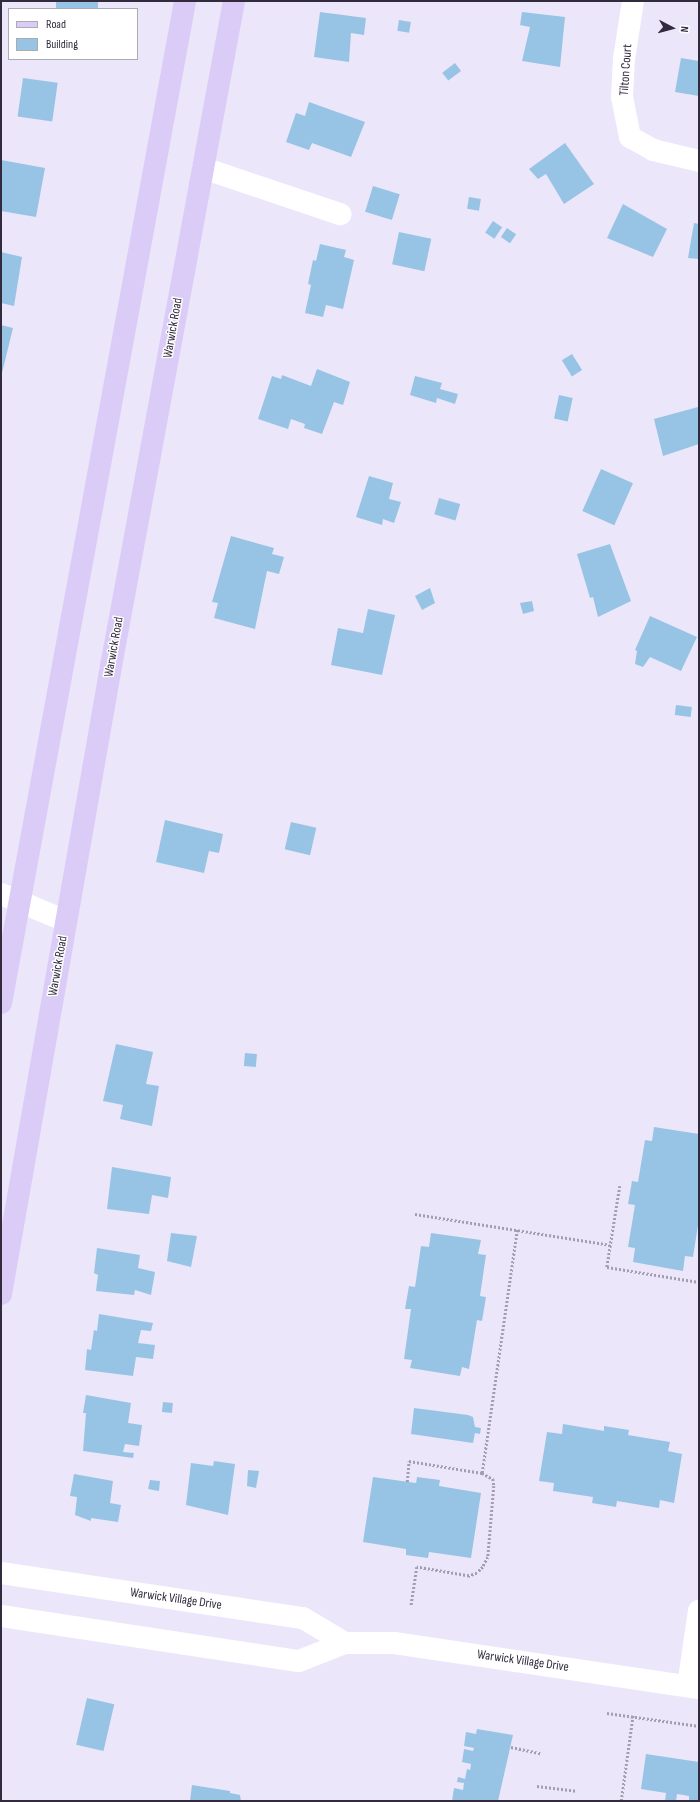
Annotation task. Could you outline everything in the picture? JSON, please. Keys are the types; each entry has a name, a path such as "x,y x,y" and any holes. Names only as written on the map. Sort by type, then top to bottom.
{"main road":[{"path":"1,1003 10,898 185,1"},
{"name":"Warwick Road","path":"1,1294 66,921 234,1"}],"street":[{"name":"Tilton Court","path":"633,1 624,59 622,97 630,137 653,150 699,161"},
{"path":"203,168 340,214"},
{"path":"10,898 66,921"},
{"name":"Warwick Village Drive","path":"1,1573 303,1618 345,1643"},
{"path":"694,1687 699,1611"},
{"name":"Warwick Village Drive","path":"1,1616 299,1661 345,1643 394,1643 694,1687"}],"path":[{"path":"620,1186 607,1267 699,1282"},
{"path":"415,1214 610,1245"},
{"path":"482,1472 517,1230"},
{"path":"407,1482 409,1461 482,1472 492,1479 494,1486 488,1557 483,1567 469,1576 417,1567 411,1607"},
{"path":"607,1713 633,1715 699,1726"},
{"path":"620,1801 633,1715"},
{"path":"511,1747 540,1753"},
{"path":"537,1786 576,1792"}],"building":[{"path":"56,1 98,1 98,8 56,8"},
{"path":"320,12 366,18 364,35 351,33 349,62 314,57"},
{"path":"522,12 565,17 560,67 522,61 530,27 520,25"},
{"path":"399,20 411,22 409,33 397,31"},
{"path":"681,58 699,61 699,96 675,92"},
{"path":"455,63 461,71 448,81 442,73"},
{"path":"23,78 58,83 52,121 18,117"},
{"path":"309,102 365,122 351,157 312,143 309,150 286,142 296,113 305,116"},
{"path":"565,143 594,184 564,204 546,174 538,179 529,169"},
{"path":"1,160 45,168 36,217 1,211"},
{"path":"373,186 400,194 392,220 365,212"},
{"path":"469,197 481,199 479,211 467,209"},
{"path":"623,204 667,229 653,257 607,238"},
{"path":"493,221 502,227 494,239 485,233"},
{"path":"694,223 699,224 699,259 688,258"},
{"path":"507,228 516,234 510,243 501,237"},
{"path":"399,232 431,239 424,271 392,264"},
{"path":"320,244 346,250 344,257 354,260 343,309 326,305 323,317 305,313 311,285 308,284 313,260 316,261"},
{"path":"1,252 22,257 14,306 1,303"},
{"path":"1,325 13,328 2,373 1,372"},
{"path":"572,354 582,370 572,376 562,360"},
{"path":"317,369 350,382 343,405 334,402 322,434 304,428 305,424 291,419 288,429 258,419 272,376 281,379 282,375 311,386"},
{"path":"415,376 442,383 440,389 458,394 455,404 437,398 436,403 410,395"},
{"path":"559,395 573,398 568,421 554,418"},
{"path":"698,407 699,444 663,456 654,419"},
{"path":"601,469 633,483 614,525 582,511"},
{"path":"369,476 393,483 389,499 401,502 394,523 383,519 382,525 356,517"},
{"path":"439,498 460,504 455,520 434,514"},
{"path":"231,536 274,548 272,554 284,557 279,574 267,571 255,629 214,618 218,603 212,602"},
{"path":"610,544 631,601 598,617 593,597 590,598 577,554"},
{"path":"430,588 435,603 422,610 415,596"},
{"path":"532,601 534,611 523,614 520,603"},
{"path":"368,609 395,615 382,675 331,665 338,628 363,633"},
{"path":"650,616 697,637 681,671 650,657 643,667 635,664 637,651 635,650"},
{"path":"676,705 692,707 691,717 675,715"},
{"path":"165,820 223,834 219,853 209,851 204,873 156,862"},
{"path":"291,822 316,828 310,855 285,849"},
{"path":"116,1044 153,1052 146,1084 159,1086 152,1126 120,1119 123,1105 103,1101"},
{"path":"245,1053 257,1054 256,1067 244,1066"},
{"path":"654,1127 699,1134 699,1219 693,1257 685,1256 683,1271 633,1262 635,1248 628,1247 635,1205 628,1204 632,1181 638,1182 645,1140 652,1141"},
{"path":"112,1167 171,1177 168,1198 152,1195 149,1214 107,1209"},
{"path":"171,1233 197,1236 191,1267 167,1261"},
{"path":"431,1233 481,1240 478,1254 486,1255 480,1296 486,1297 482,1321 477,1320 469,1369 462,1367 460,1376 410,1368 412,1360 404,1359 411,1309 405,1309 409,1286 415,1287 421,1246 429,1247"},
{"path":"97,1248 140,1255 138,1268 155,1272 151,1295 135,1290 134,1295 96,1291 98,1275 94,1273"},
{"path":"99,1314 153,1323 151,1331 141,1330 138,1343 155,1345 153,1359 136,1357 133,1376 85,1370 87,1349 91,1350 94,1330 97,1331"},
{"path":"86,1395 131,1403 128,1423 142,1425 139,1446 125,1444 123,1452 134,1453 133,1458 83,1451 86,1413 83,1413"},
{"path":"163,1402 173,1403 172,1413 162,1412"},
{"path":"414,1408 468,1415 473,1417 475,1427 481,1428 480,1434 475,1433 473,1443 411,1434"},
{"path":"563,1424 604,1431 604,1426 629,1430 628,1435 670,1442 668,1451 682,1454 674,1503 660,1500 659,1508 617,1501 616,1507 592,1503 593,1497 553,1491 554,1483 539,1481 547,1432 562,1434"},
{"path":"214,1461 235,1464 228,1515 186,1505 191,1463 213,1466"},
{"path":"248,1470 259,1471 256,1488 247,1486"},
{"path":"74,1474 113,1481 110,1503 121,1505 118,1522 91,1518 91,1521 75,1515 77,1497 70,1496"},
{"path":"373,1477 416,1483 417,1477 440,1480 439,1486 481,1493 471,1558 429,1552 428,1558 406,1555 406,1549 363,1542"},
{"path":"150,1480 160,1481 159,1491 148,1489"},
{"path":"87,1698 114,1704 103,1751 76,1745"},
{"path":"477,1729 513,1735 498,1801 452,1801 454,1788 463,1790 464,1783 457,1782 458,1777 465,1779 467,1769 470,1770 471,1764 462,1762 464,1749 473,1751 474,1748 464,1746 466,1732 476,1734"},
{"path":"646,1754 699,1762 699,1801 689,1801 689,1796 677,1794 676,1801 665,1801 666,1793 641,1789"},
{"path":"192,1785 230,1791 230,1793 240,1795 241,1801 190,1801"}]}
